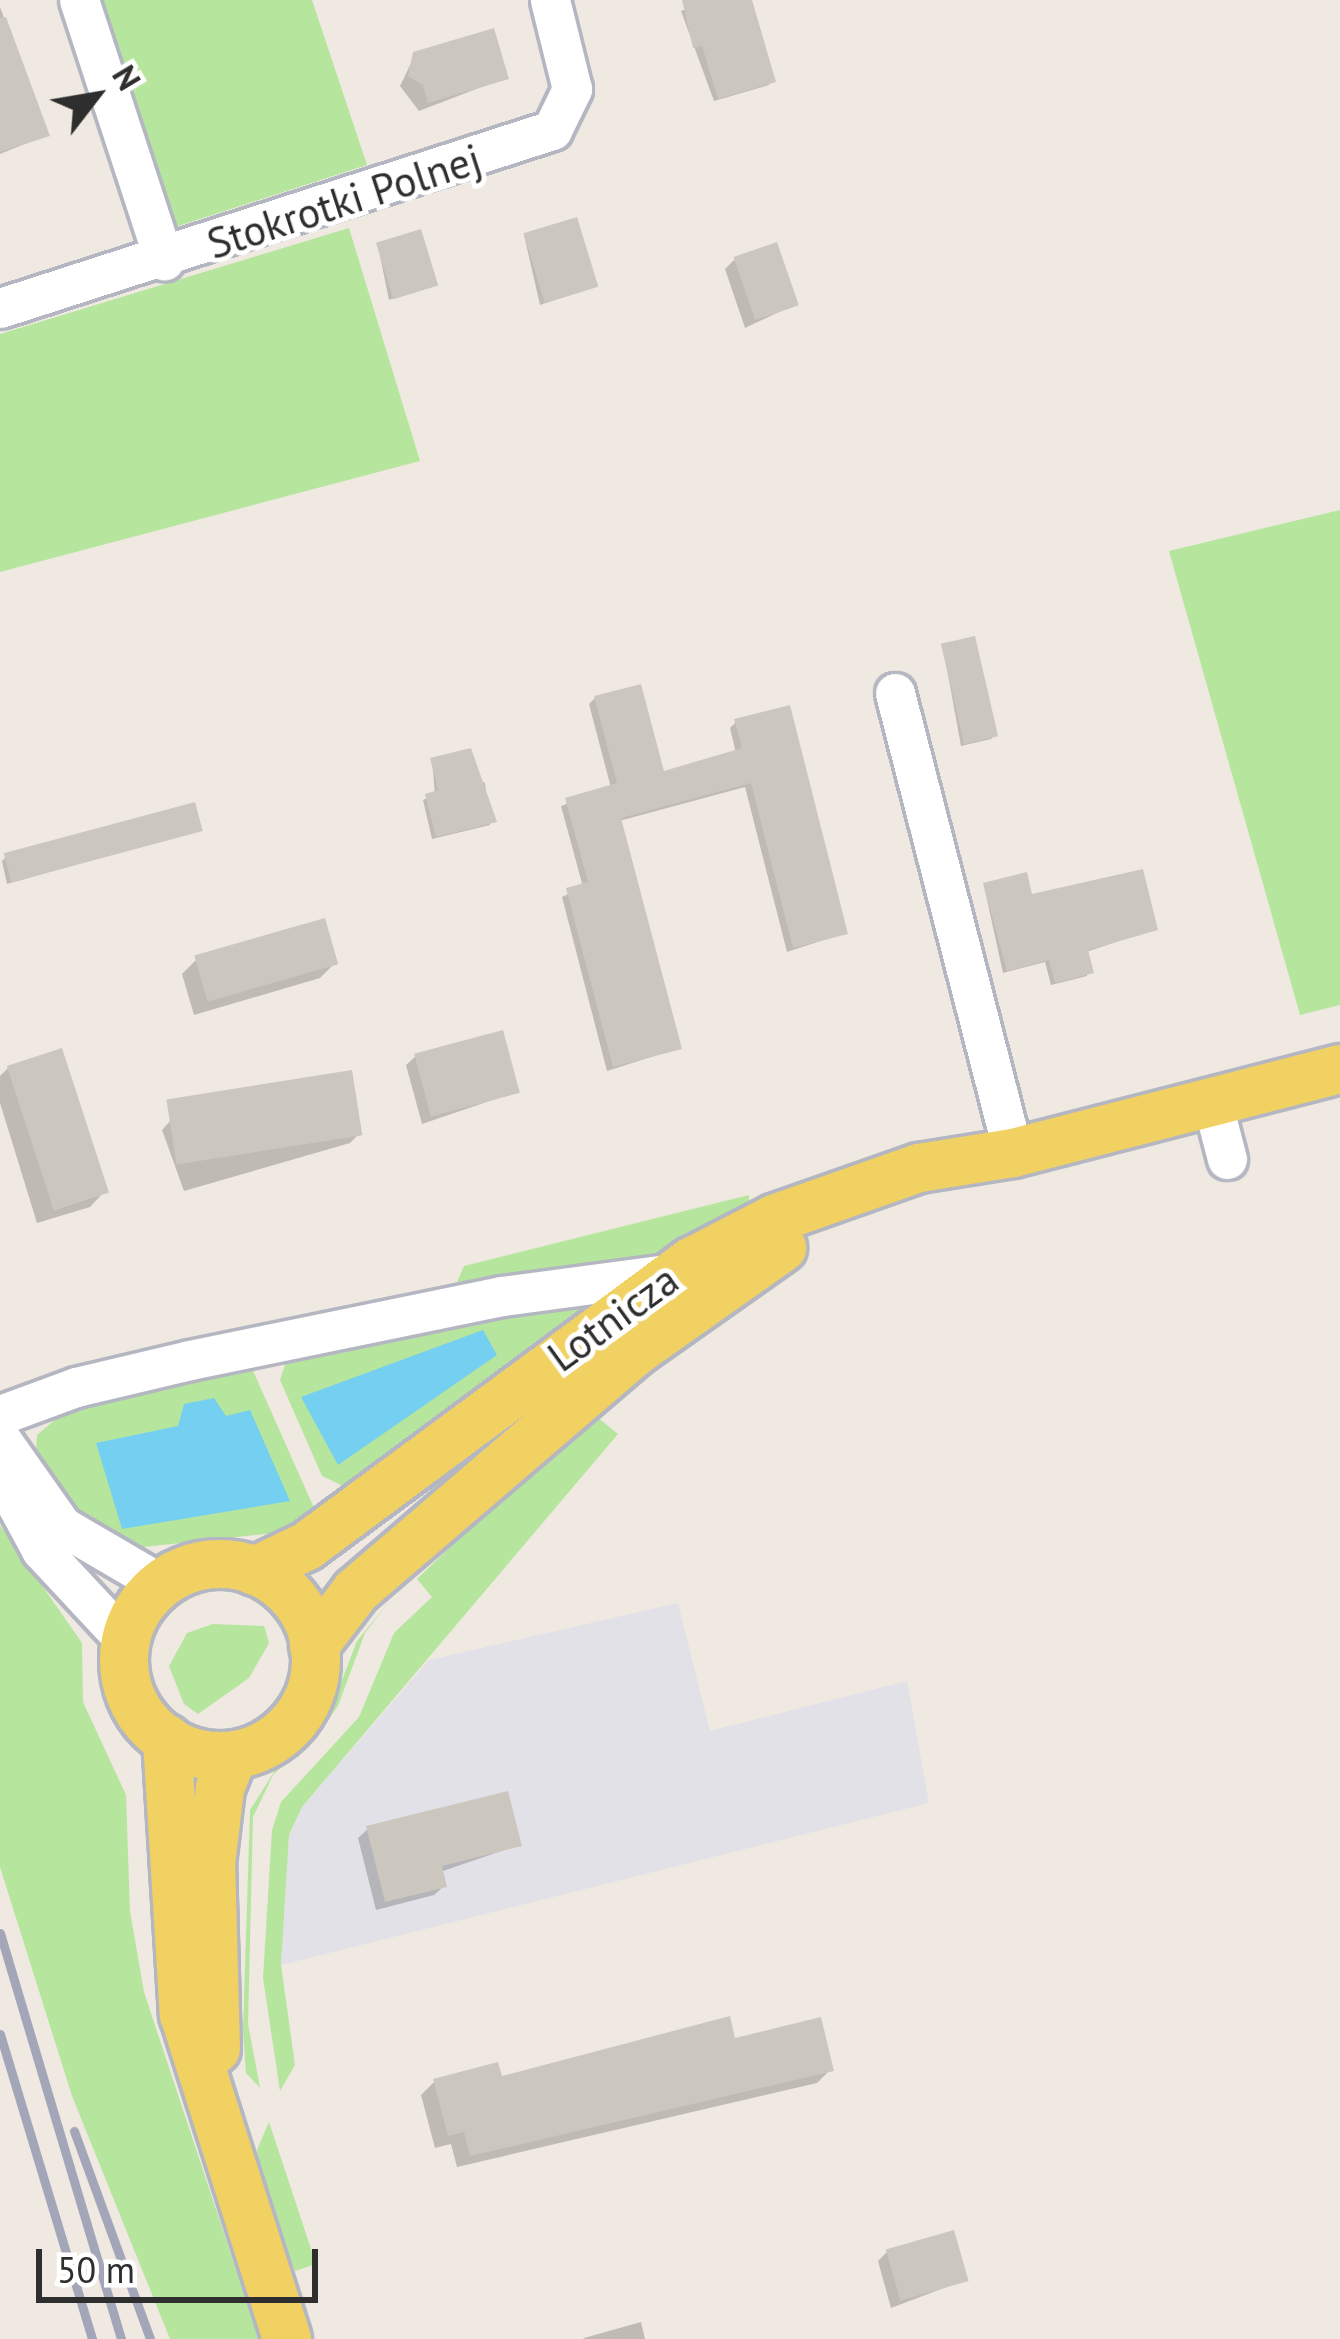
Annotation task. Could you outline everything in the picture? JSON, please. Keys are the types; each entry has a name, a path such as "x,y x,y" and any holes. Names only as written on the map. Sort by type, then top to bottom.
{"main road":[{"name":"Lotnicza","path":"314,1646 356,1591 700,1299 819,1228 1013,1153 1340,1069"},
{"name":"Lotnicza","path":"255,1571 307,1546 675,1273 809,1204 968,1156 1013,1153"},
{"path":"206,1565 255,1571 291,1597 314,1646 313,1683 297,1717 268,1742 233,1755 199,1754 167,1739 131,1696 126,1641 161,1584 206,1565"},
{"path":"167,1739 178,1983 287,2339"},
{"path":"221,2120 211,1864 220,1788 233,1755"}],"street":[{"path":"79,0 164,260"},
{"name":"Stokrotki Polnej","path":"0,308 164,260 552,130 572,88 550,0"},
{"path":"895,693 1013,1153"},
{"path":"1213,1101 1227,1159"},
{"path":"0,1415 76,1387 225,1354 502,1296 675,1273"},
{"path":"0,1438 62,1526 161,1584"},
{"path":"0,1465 41,1550 126,1641"}],"shaded area":[{"path":"577,1358 585,1370 295,1565 288,1553"},
{"path":"678,1603 710,1731 907,1681 929,1803 281,1965 289,1835 302,1807 429,1660"}],"green space":[{"path":"102,0 312,0 367,165 175,227"},
{"path":"349,228 420,461 0,572 0,334"},
{"path":"1340,510 1340,1005 1300,1015 1169,551"},
{"path":"749,1195 749,1206 678,1253 604,1270 457,1282 464,1266"},
{"path":"613,1292 343,1486 322,1476 280,1380 287,1359"},
{"path":"250,1364 314,1508 275,1533 134,1548 73,1517 35,1467 37,1435 63,1413"},
{"path":"591,1412 618,1434 302,1807 289,1835 281,1965 295,2065 280,2091 263,1978 272,1830 281,1802 359,1717 394,1633 432,1597 417,1579"},
{"path":"0,1525 82,1643 83,1702 126,1795 130,1911 144,1992 259,2339 170,2339 72,2096 0,1867"},
{"path":"387,1604 365,1633 338,1706 324,1726 273,1775 253,1817 248,2024 260,2088 246,2073 243,2031 250,1810 279,1764 327,1719 357,1641"},
{"path":"213,1624 264,1626 269,1643 249,1678 198,1714 184,1704 169,1666 187,1633"},
{"path":"269,2122 316,2264 295,2271 263,2191 257,2150"}],"water":[{"path":"483,1330 497,1355 338,1465 301,1397"},
{"path":"214,1398 226,1416 250,1410 290,1501 122,1529 96,1443 178,1426 184,1404"}],"building":[{"path":"682,0 752,0 776,82 718,99 702,46 693,48"},
{"path":"6,17 50,136 0,152 0,18"},
{"path":"494,28 509,79 428,103 423,85 408,76 413,52"},
{"path":"577,217 598,287 545,303 523,233"},
{"path":"421,229 438,285 393,299 376,243"},
{"path":"777,242 799,305 755,320 734,257"},
{"path":"975,636 998,736 964,744 941,644"},
{"path":"641,684 664,771 742,748 734,719 790,705 848,934 793,948 751,783 621,818 682,1049 613,1067 566,888 588,882 565,798 617,783 594,696"},
{"path":"471,748 497,822 436,837 425,794 438,790 430,758"},
{"path":"195,802 203,831 12,882 4,853"},
{"path":"1143,869 1158,930 1088,950 1094,973 1055,983 1049,960 1007,971 983,883 1027,872 1032,894"},
{"path":"325,918 338,964 207,1002 194,955"},
{"path":"503,1030 520,1093 431,1117 414,1054"},
{"path":"62,1048 109,1193 54,1210 7,1066"},
{"path":"352,1070 362,1135 177,1165 166,1099"},
{"path":"508,1791 522,1846 442,1866 447,1887 385,1902 366,1826"},
{"path":"730,2016 735,2038 821,2017 834,2071 470,2156 464,2132 448,2136 433,2079 498,2062 502,2076"},
{"path":"954,2230 969,2281 900,2301 886,2250"}],"railway":[{"path":"0,1933 121,2339"},
{"path":"0,2034 92,2339"},
{"path":"74,2131 150,2339"}]}
